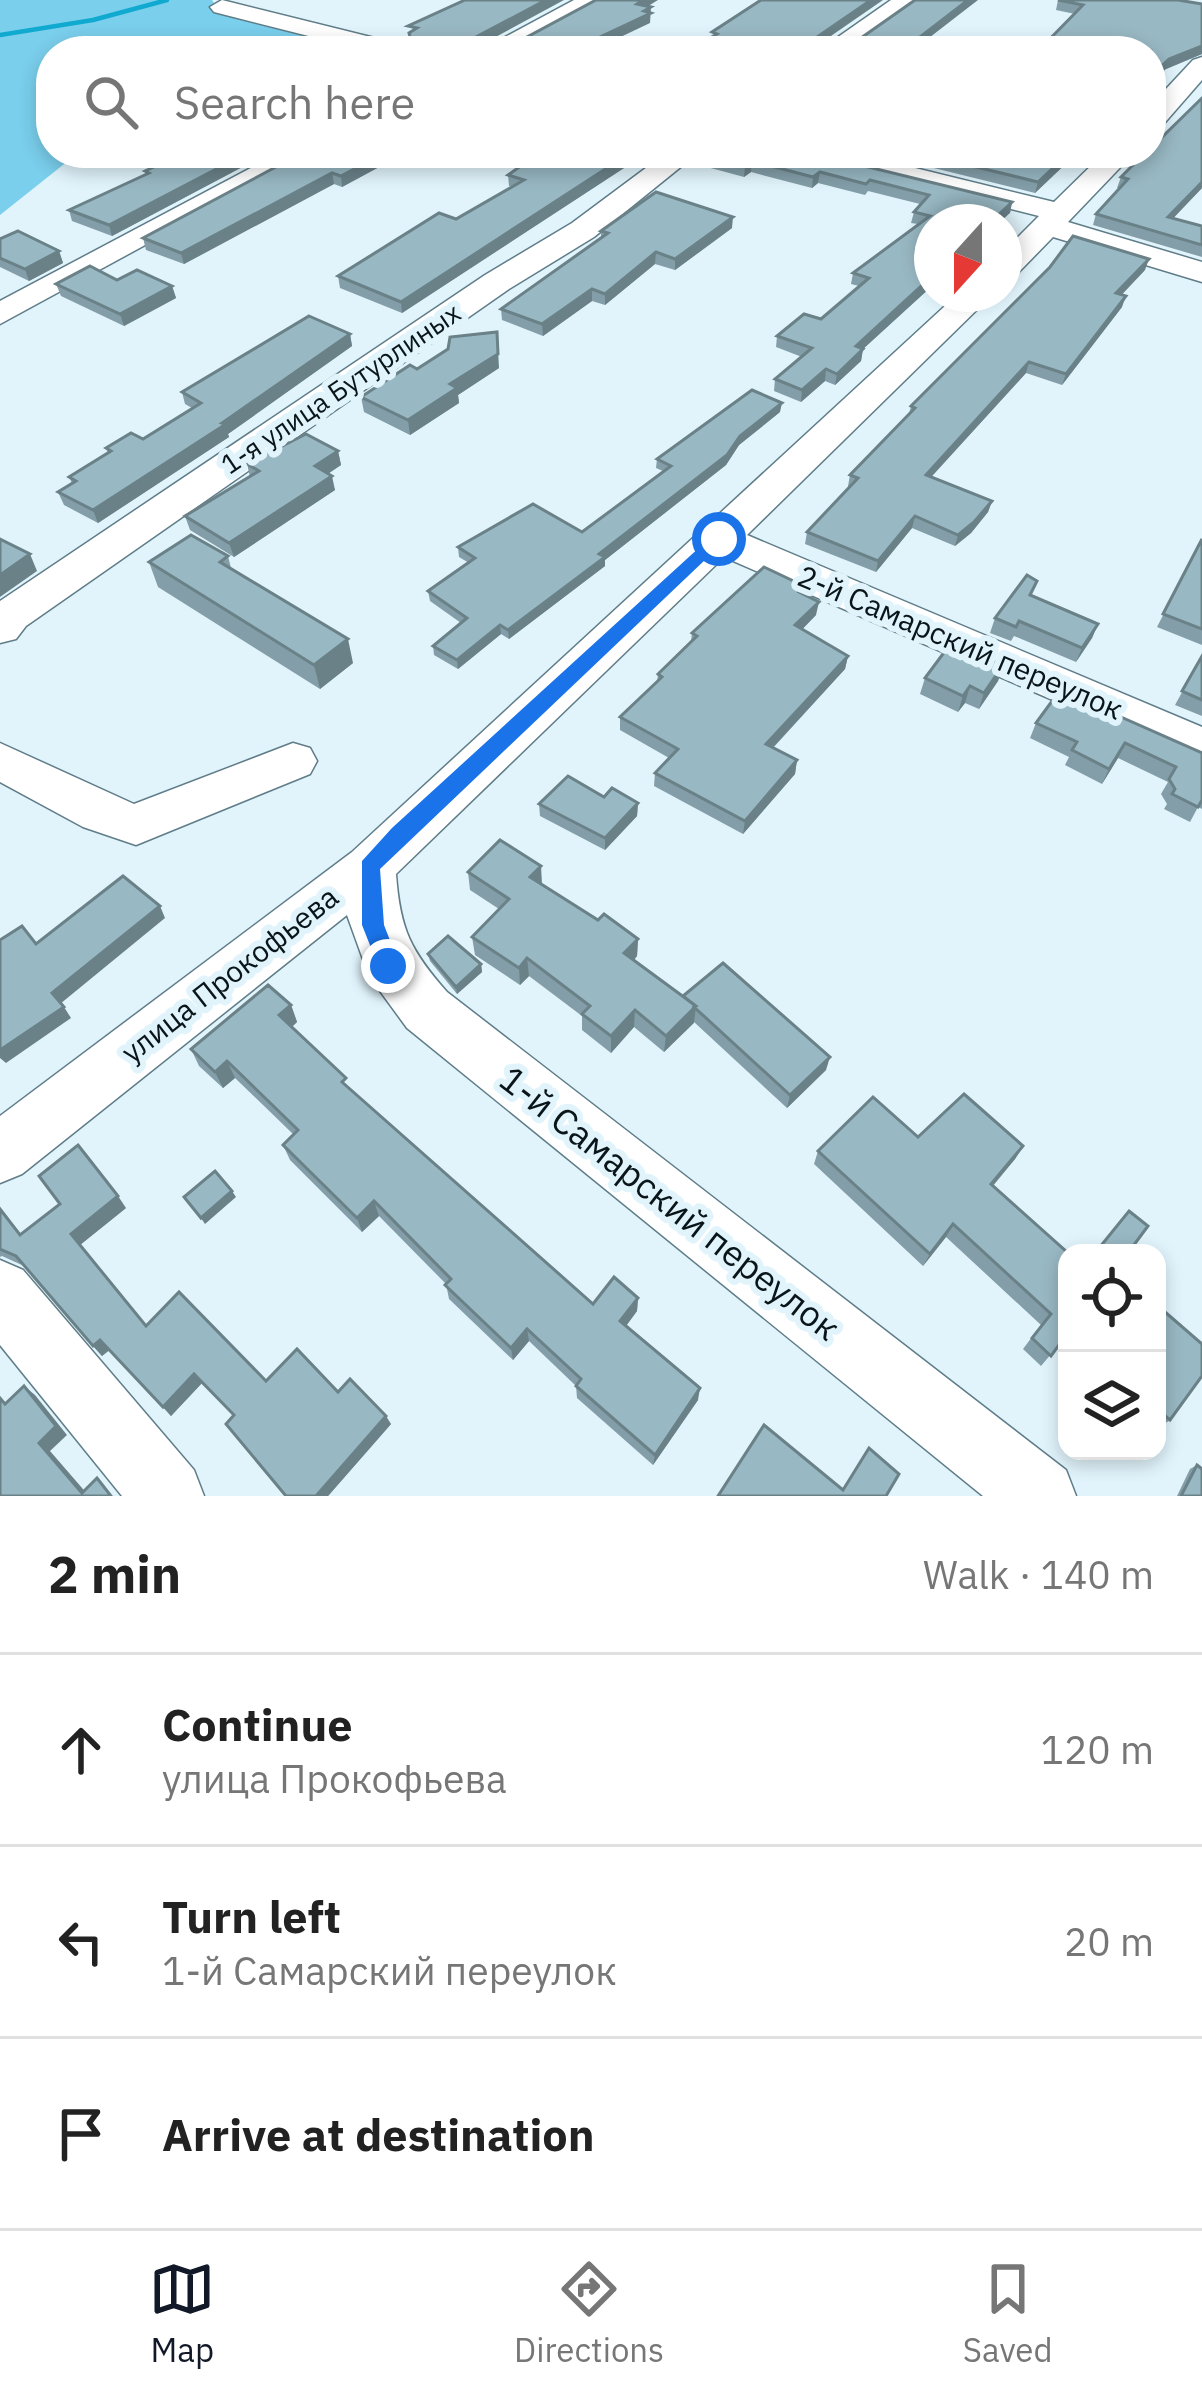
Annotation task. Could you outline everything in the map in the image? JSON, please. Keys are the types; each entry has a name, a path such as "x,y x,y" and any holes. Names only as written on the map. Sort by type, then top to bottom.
{"street":[{"path":"521,36 592,0"},
{"path":"853,36 907,0"},
{"path":"222,7 338,36"},
{"path":"1166,104 1202,64"},
{"path":"0,314 272,168"},
{"name":"1-я улица Бутурлиных","path":"0,628 11,615 380,362 583,230 664,168"},
{"path":"873,168 1056,219 1202,272"},
{"path":"1022,251 1105,168"},
{"name":"улица Прокофьева","path":"0,1153 370,867 399,834 958,312"},
{"name":"2-й Самарский переулок","path":"719,539 1202,747"},
{"path":"0,761 42,777 108,819 136,824 293,760"},
{"name":"1-й Самарский переулок","path":"370,867 373,925 388,966 427,1010 1040,1496"},
{"path":"0,1293 168,1496"}],"shaded area":[{"path":"0,0 212,0 218,9 311,36 36,36 36,168 59,168 0,215"}],"building":[{"path":"465,0 546,0 478,36 410,36 417,28 408,26"},
{"path":"596,0 643,0 637,4 651,7 644,11 651,13 602,36 529,36"},
{"path":"761,0 871,0 818,36 713,36 717,34 712,32"},
{"path":"915,0 968,0 921,36 864,36"},
{"path":"1058,0 1202,4 1202,46 1166,62 1166,36 1053,36 1083,5"},
{"path":"1202,98 1202,182 1168,217 1202,226 1202,245 1096,214 1128,179 1121,177 1130,168 1166,168 1166,133"},
{"path":"218,168 109,225 69,210 149,173 145,171"},
{"path":"274,168 356,168 341,176 332,173 181,253 143,238"},
{"path":"518,168 607,168 401,302 338,276 439,213 456,219 524,180 508,175"},
{"path":"779,168 873,168 1012,202 921,204 929,195 820,172 813,177"},
{"path":"981,168 1053,168 1038,182"},
{"path":"656,192 733,217 675,259 656,252 605,294 592,289 542,324 501,309 608,233 601,231"},
{"path":"914,228 914,293 856,346 863,349 837,374 826,369 802,390 775,379 812,348 777,336 804,314 821,319 869,278 853,273"},
{"path":"18,231 59,251 25,269 0,258 0,239"},
{"path":"1073,236 1149,259 1116,293 1126,296 1066,374 1029,362 926,475 992,501 974,522 958,535 915,516 878,561 807,532 858,478 850,475 915,408 911,406 1005,312 1022,312 1022,295"},
{"path":"90,266 117,280 137,270 172,286 120,314 56,284"},
{"path":"309,316 350,334 222,423 226,424 93,510 58,492 76,481 69,477 111,451 106,448 131,433 143,439 201,403 182,392"},
{"path":"497,332 498,354 450,384 457,388 408,420 361,397 410,365 417,369 448,349 450,337"},
{"path":"752,390 782,403 740,436 727,455 599,554 605,557 508,630 500,625 457,660 433,646 467,618 428,591 475,558 458,547 533,504 582,532 671,466 657,459"},
{"path":"306,434 338,451 315,466 332,476 229,543 185,516 259,471 247,464"},
{"path":"191,535 228,556 220,562 348,639 314,665 149,562"},
{"path":"0,539 30,554 0,575"},
{"path":"1202,539 1202,629 1163,614"},
{"path":"764,567 804,586 799,592 819,602 795,625 848,656 766,744 797,760 745,821 655,773 678,749 620,717 662,677 658,674 697,636 692,633"},
{"path":"1027,575 1037,581 1030,595 1098,624 1082,648 1019,621 1016,627 995,618"},
{"path":"951,643 1003,665 984,693 970,686 963,696 925,678"},
{"path":"1202,656 1202,700 1182,691"},
{"path":"1060,690 1202,753 1198,807 1172,794 1175,789 1169,779 1176,767 1125,743 1109,769 1072,750 1077,742 1036,723"},
{"path":"568,776 604,797 612,788 638,803 605,838 539,804"},
{"path":"500,840 541,866 530,877 598,920 604,914 638,939 624,953 696,1006 666,1036 635,1010 611,1036 582,1014 590,1006 527,958 519,968 472,937 509,899 468,872"},
{"path":"123,876 160,906 52,993 64,1007 0,1050 0,940 22,926 36,944"},
{"path":"448,936 481,964 456,987 428,954"},
{"path":"723,963 830,1057 790,1095 683,996"},
{"path":"268,985 291,1005 279,1015 346,1078 342,1082 593,1304 614,1277 638,1298 620,1321 700,1388 655,1455 576,1386 581,1379 527,1329 511,1348 445,1285 451,1279 374,1201 357,1218 283,1145 298,1130 227,1061 215,1072 191,1049"},
{"path":"964,1094 1023,1146 991,1184 1058,1244 1058,1346 1051,1356 1032,1338 1051,1314 953,1224 930,1254 818,1151 873,1097 918,1137"},
{"path":"78,1145 118,1196 71,1234 146,1326 179,1292 266,1381 297,1349 338,1392 350,1379 386,1416 316,1496 286,1496 226,1424 234,1415 194,1374 163,1407 100,1340 93,1346 16,1256 0,1249 0,1209 20,1235 60,1204 39,1176"},
{"path":"215,1171 232,1191 201,1218 184,1197"},
{"path":"1129,1211 1148,1226 1135,1244 1102,1244"},
{"path":"1166,1313 1202,1344 1202,1376 1170,1420 1166,1416"},
{"path":"24,1386 56,1426 39,1443 82,1493 97,1478 111,1496 0,1496 0,1398 5,1404"},
{"path":"764,1425 843,1490 869,1448 899,1474 886,1496 718,1496"},
{"path":"1197,1465 1202,1469 1202,1496 1181,1496"}],"waterway":[{"path":"0,35 93,20 167,0"}],"route":[{"path":"388,966 373,925 370,867 399,834 719,539"}]}
